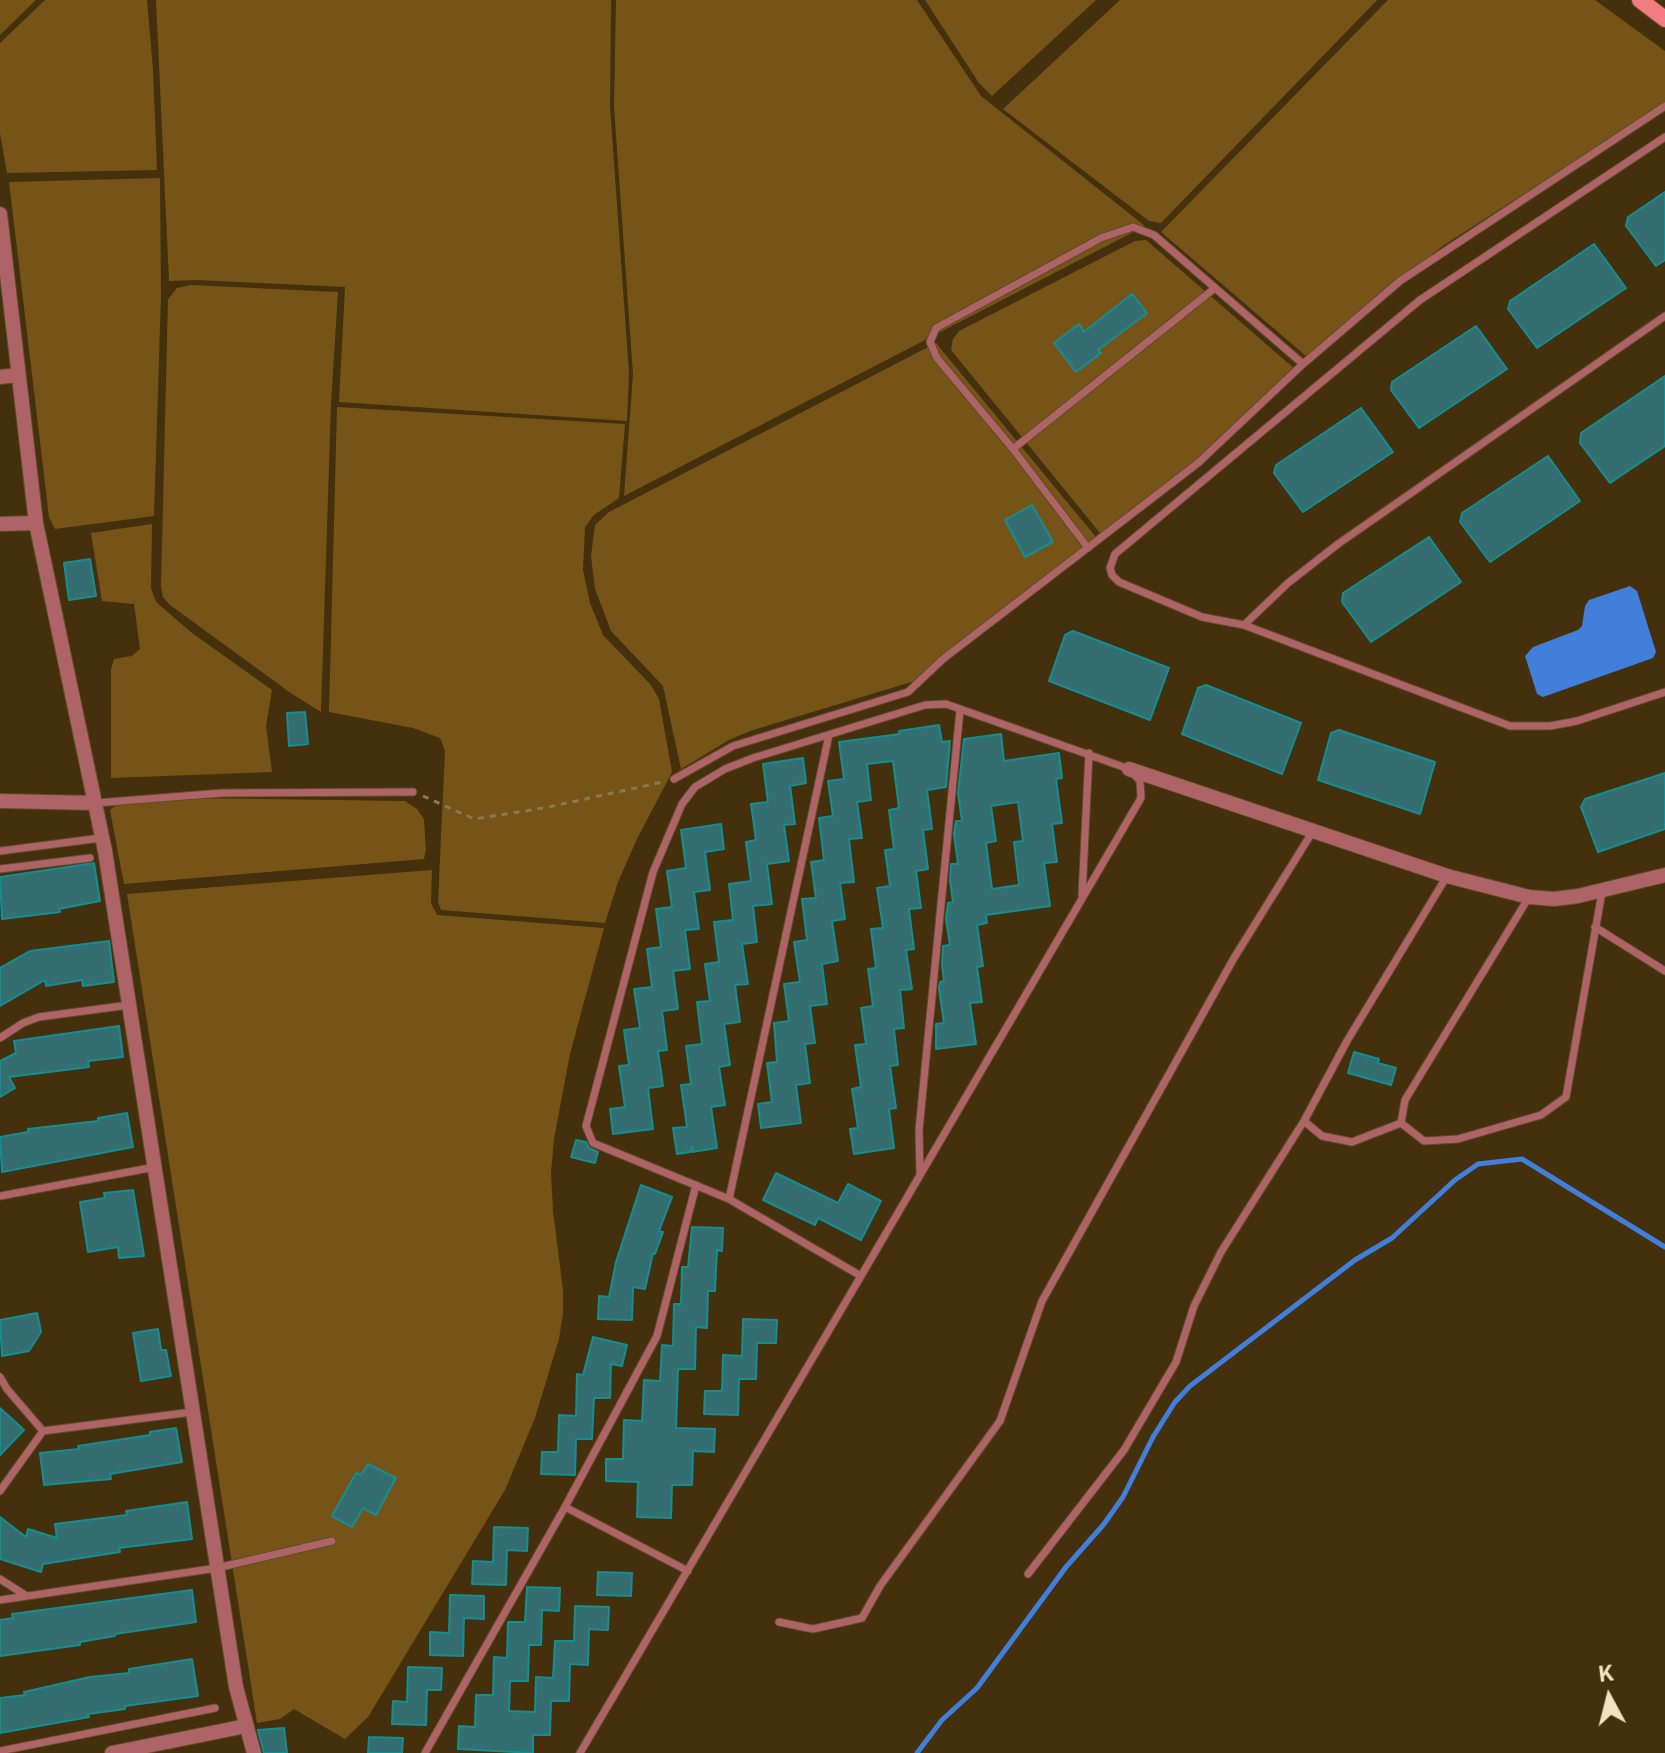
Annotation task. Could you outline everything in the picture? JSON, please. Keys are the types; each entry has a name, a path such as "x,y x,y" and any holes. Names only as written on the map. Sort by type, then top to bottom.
{"street":[{"path":"1640,0 1665,19"},
{"path":"0,214 36,523 102,838 236,1687 254,1753"},
{"path":"0,377 18,375"},
{"path":"0,524 36,523"},
{"path":"1129,769 1447,876 1529,897 1554,899 1602,892 1665,875"},
{"path":"0,801 95,803"},
{"path":"112,1753 246,1726"}],"lane":[{"path":"674,779 733,746 908,692 943,659 1198,463 1303,364 1400,281 1665,106"},
{"path":"1665,137 1420,300 1174,503 1115,554 1111,561 1112,575 1119,582 1202,617 1244,625 1510,726 1550,726 1577,721 1665,692"},
{"path":"1088,548 1013,449 937,358 930,342 936,328 1101,238 1133,227 1154,235 1303,364"},
{"path":"1013,449 1215,288"},
{"path":"1244,625 1288,583 1338,544 1665,316"},
{"path":"580,1753 688,1571 861,1276 920,1174 1141,798 1140,781 1129,769 946,704 925,705 739,764 695,787 682,804 649,885 586,1126 593,1143 729,1199 861,1276"},
{"path":"920,1174 919,1130 960,710"},
{"path":"729,1199 829,735"},
{"path":"1082,898 1089,753"},
{"path":"95,803 222,793 413,792"},
{"path":"779,1622 813,1629 862,1618 896,1563 1000,1421 1042,1301 1234,958 1313,831"},
{"path":"0,851 102,838"},
{"path":"0,869 90,858"},
{"path":"1028,1574 1124,1450 1176,1362 1194,1306 1221,1252 1304,1121 1347,1041 1447,876"},
{"path":"1401,1123 1424,1141 1458,1139 1541,1115 1566,1097 1602,892"},
{"path":"1401,1123 1405,1100 1529,897"},
{"path":"1595,927 1665,971"},
{"path":"0,1038 39,1017 129,1005"},
{"path":"1304,1121 1322,1136 1352,1142 1401,1123"},
{"path":"0,1196 155,1167"},
{"path":"425,1753 565,1507 657,1336 696,1185"},
{"path":"0,1377 43,1431"},
{"path":"0,1491 43,1431 192,1412"},
{"path":"565,1507 688,1571"},
{"path":"0,1600 217,1568 332,1541"},
{"path":"0,1579 27,1596"},
{"path":"0,1751 215,1708"}],"path":[{"path":"413,792 474,819 544,808 674,779"}],"shaded area":[{"path":"0,0 36,0 0,35"},
{"path":"45,0 147,0 157,170 7,173 0,133 0,43"},
{"path":"156,0 611,0 610,106 629,373 627,421 339,402 345,287 169,281"},
{"path":"616,0 917,0 981,96 1145,226 624,496 633,374 614,107"},
{"path":"925,0 1096,0 992,96 979,83"},
{"path":"1120,0 1377,0 1161,223 1149,221 1003,109"},
{"path":"1388,0 1595,0 1665,51 1665,104 1444,245 1306,356 1161,232"},
{"path":"160,178 161,295 154,516 55,529 49,517 9,182"},
{"path":"1146,240 1296,370 1190,474 1104,538 951,350 953,339 959,331 1135,241"},
{"path":"191,285 338,292 331,404 321,712 292,694 163,597 168,299 177,288"},
{"path":"936,343 1100,542 918,680 750,731 681,769 663,686 611,631 595,589 591,556 595,525 609,512"},
{"path":"337,407 625,424 619,498 594,515 585,527 583,570 590,603 603,635 651,685 659,699 672,772 637,839 618,882 605,923 441,910 438,902 445,751 440,738 413,728 329,712"},
{"path":"152,524 151,588 156,602 192,633 272,690 266,726 272,772 111,778 111,669 114,659 132,656 140,649 134,604 102,601 91,533"},
{"path":"191,798 405,801 417,809 424,819 424,859 124,884 110,810 116,805"},
{"path":"432,870 431,903 437,915 604,928 570,1054 554,1139 551,1173 563,1313 559,1339 535,1418 505,1490 368,1717 345,1739 294,1709 280,1719 257,1723 127,894"}],"water":[{"path":"1630,586 1637,591 1656,652 1653,658 1543,697 1537,694 1525,656 1533,647 1578,630 1589,600"}],"building":[{"path":"1665,192 1665,260 1656,266 1626,226 1628,217"},
{"path":"1594,244 1626,288 1537,348 1508,309 1510,301"},
{"path":"1132,294 1147,313 1098,350 1101,353 1076,372 1054,343 1079,324 1084,332"},
{"path":"1476,326 1507,369 1419,428 1391,390 1392,382"},
{"path":"1665,376 1665,446 1610,483 1580,443 1581,433"},
{"path":"1361,408 1393,452 1303,512 1274,473 1276,465"},
{"path":"1548,456 1580,501 1490,562 1460,522 1462,513"},
{"path":"1032,505 1053,542 1025,557 1005,520"},
{"path":"1429,537 1461,582 1371,642 1342,602 1343,593"},
{"path":"90,559 96,596 69,600 64,563"},
{"path":"1073,631 1169,668 1150,720 1049,681 1065,635"},
{"path":"1206,685 1301,723 1282,774 1182,734 1198,688"},
{"path":"305,712 308,744 289,746 287,713"},
{"path":"939,725 942,742 950,741 946,787 927,790 932,829 923,830 928,869 916,871 921,908 909,909 914,949 906,950 912,989 900,990 904,1028 894,1029 898,1065 890,1066 896,1108 889,1109 894,1148 854,1154 850,1129 858,1128 852,1089 861,1087 855,1045 866,1044 861,1008 873,1006 868,969 876,968 871,929 883,928 877,888 890,886 885,850 894,849 889,810 899,808 893,761 867,764 871,800 857,802 862,838 849,839 854,882 840,883 845,919 832,921 838,961 822,964 827,1004 810,1006 815,1043 805,1044 810,1083 796,1085 801,1123 761,1128 758,1104 772,1102 767,1063 777,1062 774,1023 789,1021 784,984 800,982 794,942 807,940 802,899 816,898 811,862 824,860 819,818 833,816 828,781 844,779 839,742"},
{"path":"1339,730 1435,762 1420,814 1318,780 1331,733"},
{"path":"1001,734 1004,761 1059,753 1062,778 1056,779 1062,823 1052,824 1057,862 1044,863 1050,906 986,915 987,923 977,925 983,966 977,967 982,1002 970,1003 976,1044 936,1049 936,1024 944,1023 939,989 940,982 944,981 943,946 950,945 946,919 948,903 953,902 951,864 958,864 954,834 956,821 962,821 958,793 964,739","holes":["1018,802 1023,841 1014,842 1019,885 992,889 986,843 996,841 991,806"]},
{"path":"803,758 806,783 790,786 795,824 784,825 789,861 767,864 772,904 753,906 757,942 742,944 748,984 735,985 740,1022 724,1024 730,1065 719,1067 725,1105 711,1107 717,1148 692,1152 692,1147 690,1152 677,1154 673,1128 687,1127 681,1085 691,1084 686,1046 702,1044 697,1002 710,1001 705,964 719,962 714,922 733,920 729,884 751,881 746,842 756,840 751,804 768,802 763,764"},
{"path":"1665,773 1665,829 1598,852 1581,807 1585,799"},
{"path":"721,824 724,849 705,852 710,890 694,892 699,929 685,930 690,969 673,971 678,1009 662,1011 667,1050 658,1051 663,1086 648,1088 653,1129 613,1134 610,1109 625,1107 619,1066 629,1065 624,1030 640,1028 634,989 652,987 647,949 661,947 656,909 672,907 667,871 686,868 681,830"},
{"path":"94,863 100,901 59,909 60,912 2,919 0,877"},
{"path":"109,941 114,982 83,986 82,980 46,986 45,980 0,1006 0,968 30,951"},
{"path":"119,1026 123,1057 88,1061 89,1067 9,1077 15,1088 0,1097 0,1061 16,1053 14,1041"},
{"path":"1354,1052 1396,1068 1391,1085 1348,1073"},
{"path":"127,1113 133,1147 2,1172 0,1137 28,1132 28,1129 98,1121 98,1118"},
{"path":"576,1140 586,1142 589,1148 598,1152 595,1163 571,1157"},
{"path":"776,1173 838,1203 848,1184 881,1201 861,1240 818,1218 815,1225 763,1200"},
{"path":"641,1185 672,1197 659,1231 663,1232 653,1253 645,1289 633,1287 632,1320 598,1319 599,1296 609,1297 616,1262"},
{"path":"133,1190 144,1256 119,1258 118,1247 88,1252 80,1202 105,1198 104,1193"},
{"path":"692,1227 723,1228 722,1251 717,1250 715,1291 708,1291 707,1328 696,1327 695,1369 678,1369 676,1428 715,1429 714,1452 693,1451 692,1485 672,1485 671,1518 637,1517 638,1482 606,1481 606,1459 623,1459 624,1420 642,1421 644,1380 660,1381 662,1345 673,1346 674,1304 681,1304 682,1267 688,1267"},
{"path":"37,1313 41,1332 29,1351 2,1356 0,1320"},
{"path":"743,1319 777,1320 776,1343 757,1343 756,1379 739,1379 738,1415 704,1414 705,1391 722,1391 723,1355 742,1356"},
{"path":"158,1329 161,1350 166,1350 171,1376 141,1381 133,1333"},
{"path":"593,1337 627,1345 622,1366 611,1364 610,1398 594,1398 592,1439 576,1439 575,1475 541,1474 542,1452 558,1452 559,1415 576,1416 577,1374 583,1375"},
{"path":"0,1408 24,1430 0,1455"},
{"path":"176,1428 182,1462 110,1474 111,1479 44,1485 40,1453 79,1449 78,1446"},
{"path":"368,1464 396,1478 376,1515 363,1508 352,1527 332,1516 356,1473 361,1475"},
{"path":"187,1502 192,1539 119,1548 120,1552 43,1564 41,1572 0,1559 0,1517 26,1537 28,1529 57,1538 55,1524 127,1515 126,1511"},
{"path":"494,1527 528,1528 527,1551 507,1550 506,1585 472,1584 473,1561 493,1562"},
{"path":"598,1572 632,1573 631,1596 597,1595"},
{"path":"527,1587 560,1588 559,1611 542,1610 541,1645 529,1645 528,1681 510,1681 509,1711 535,1712 536,1677 553,1678 555,1641 574,1641 575,1606 609,1607 608,1630 589,1629 588,1665 570,1664 569,1701 551,1701 550,1735 533,1735 533,1753 458,1749 459,1726 475,1727 476,1695 493,1695 494,1657 507,1658 508,1622 525,1622"},
{"path":"192,1590 196,1622 115,1634 80,1642 80,1645 0,1656 0,1620 13,1618 12,1614"},
{"path":"450,1595 484,1596 484,1619 464,1618 463,1656 430,1655 430,1632 449,1633"},
{"path":"192,1659 198,1696 125,1706 125,1709 88,1714 89,1717 0,1733 0,1698 25,1695 24,1692 90,1677 129,1673 129,1669"},
{"path":"408,1667 442,1668 441,1690 427,1690 426,1725 392,1724 393,1701 407,1702"},
{"path":"284,1728 287,1753 264,1753 258,1730"},
{"path":"369,1737 403,1738 402,1753 368,1753"}],"waterway":[{"path":"917,1753 942,1720 977,1688 1066,1567 1104,1524 1123,1497 1153,1437 1175,1402 1190,1386 1355,1260 1392,1238 1455,1180 1478,1164 1522,1159 1665,1247"}]}
